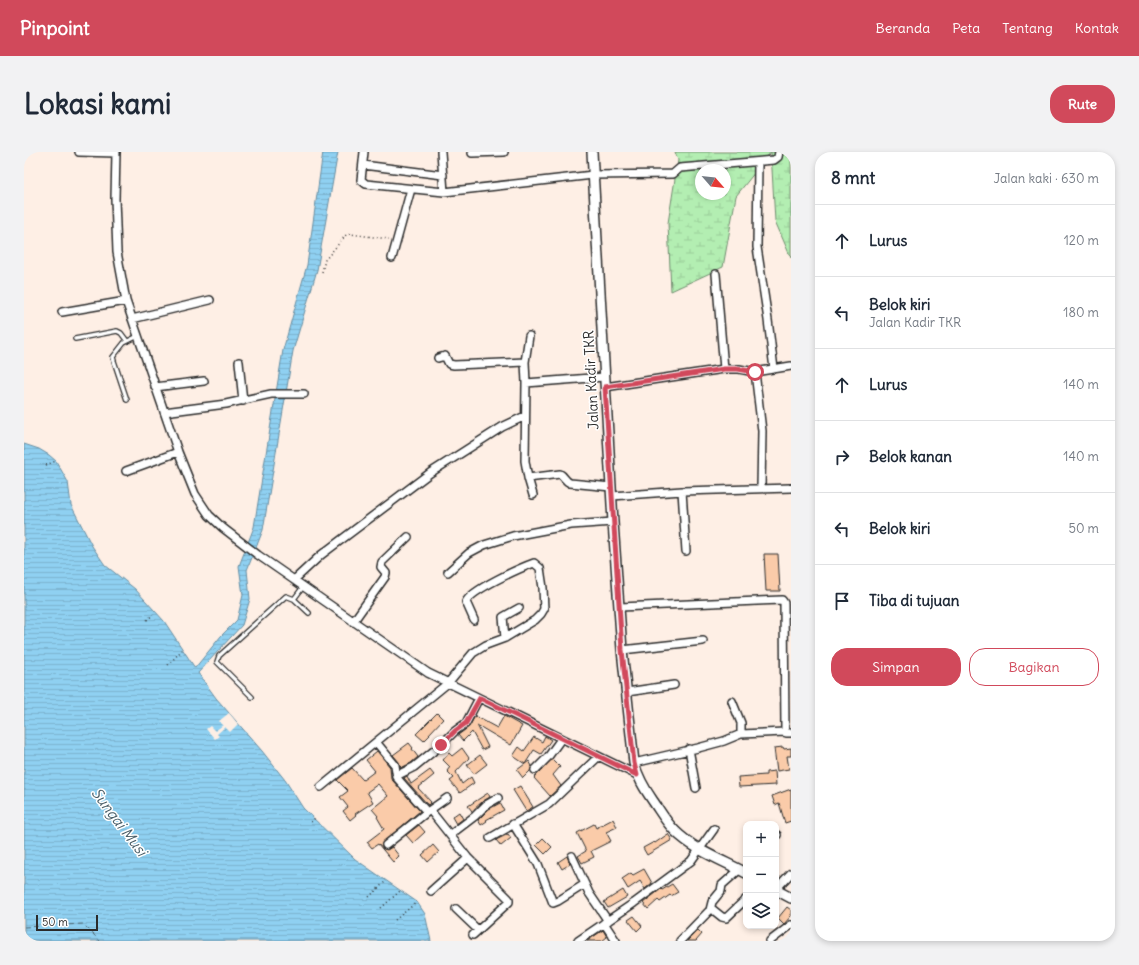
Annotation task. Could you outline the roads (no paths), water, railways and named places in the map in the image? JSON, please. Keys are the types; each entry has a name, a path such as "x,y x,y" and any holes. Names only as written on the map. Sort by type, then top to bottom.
{"street":[{"path":"79,152 116,152 115,199 117,252 126,300 178,452 195,494 209,515 240,542 258,555 428,673 637,775"},
{"path":"364,152 361,180 366,184 444,192 593,175 673,174 680,168 774,160 778,158 779,152"},
{"path":"442,152 444,192"},
{"path":"472,153 504,152"},
{"name":"Jalan Kadir TKR","path":"592,152 613,522 622,650 634,763 637,775 652,800 675,831 700,849 743,871"},
{"path":"758,162 757,247 774,369"},
{"path":"363,165 443,175"},
{"path":"392,258 411,189"},
{"path":"716,274 724,369"},
{"path":"62,312 126,300"},
{"path":"132,319 210,300"},
{"path":"529,336 525,362 525,461 533,495"},
{"path":"438,358 445,356 449,364 454,365 525,362"},
{"path":"239,362 243,401"},
{"path":"605,387 724,369 738,369 755,372 791,366"},
{"path":"755,372 762,431 761,488"},
{"path":"526,383 604,377"},
{"path":"155,387 204,381"},
{"path":"164,412 243,401 271,394 304,394"},
{"path":"294,580 321,555 430,473 502,427 525,416"},
{"path":"126,471 178,452"},
{"path":"528,478 560,474 570,483 612,491 791,488"},
{"path":"682,491 686,551"},
{"path":"448,572 469,553 484,545 513,536 571,525 613,522"},
{"path":"353,622 385,577 386,573 381,567 382,562 408,536"},
{"path":"321,786 448,683 473,653 486,645 505,638 535,620 541,614 544,609 541,575 538,565 534,563 492,582 469,598 466,602 474,620"},
{"path":"620,607 782,600 784,603 788,732 741,734 724,741 634,763"},
{"path":"505,638 502,619 519,608"},
{"path":"622,650 703,642"},
{"path":"626,692 674,685"},
{"path":"396,776 414,767 466,723 480,698"},
{"path":"732,701 741,723 741,734"},
{"path":"535,770 548,757 561,739"},
{"path":"376,742 395,765 396,778 450,835 468,858 509,900 476,933 456,908"},
{"path":"690,749 696,788"},
{"path":"490,838 549,804 598,757"},
{"path":"386,845 428,811 447,798"},
{"path":"450,835 476,816 486,805 498,798"},
{"path":"518,821 556,902 585,884"},
{"path":"578,941 687,864 694,858 714,829"},
{"path":"572,856 589,893 616,941"},
{"path":"431,891 468,858"},
{"path":"680,941 710,910 712,902 721,891 722,885 743,873"},
{"path":"779,886 791,874"},
{"path":"779,891 791,898"},
{"path":"710,910 713,910 722,917 726,918 743,902"},
{"path":"770,941 791,925"}],"lane":[{"path":"75,339 117,331 121,333 127,341"},
{"path":"127,400 114,357 120,347 127,341 138,336"},
{"path":"294,599 303,587"},
{"path":"252,697 217,662 219,656 286,596 294,599 309,613"}],"water":[{"name":"Sungai Musi","path":"323,152 338,152 317,270 293,351 263,530 247,570 250,599 242,625 198,673 216,698 285,780 303,808 355,859 417,902 425,914 431,941 24,941 24,444 39,449 56,461 68,482 71,505 92,546 105,565 135,589 164,621 195,668 221,636 237,620 243,595 239,566 254,527 283,350 307,265"}]}
